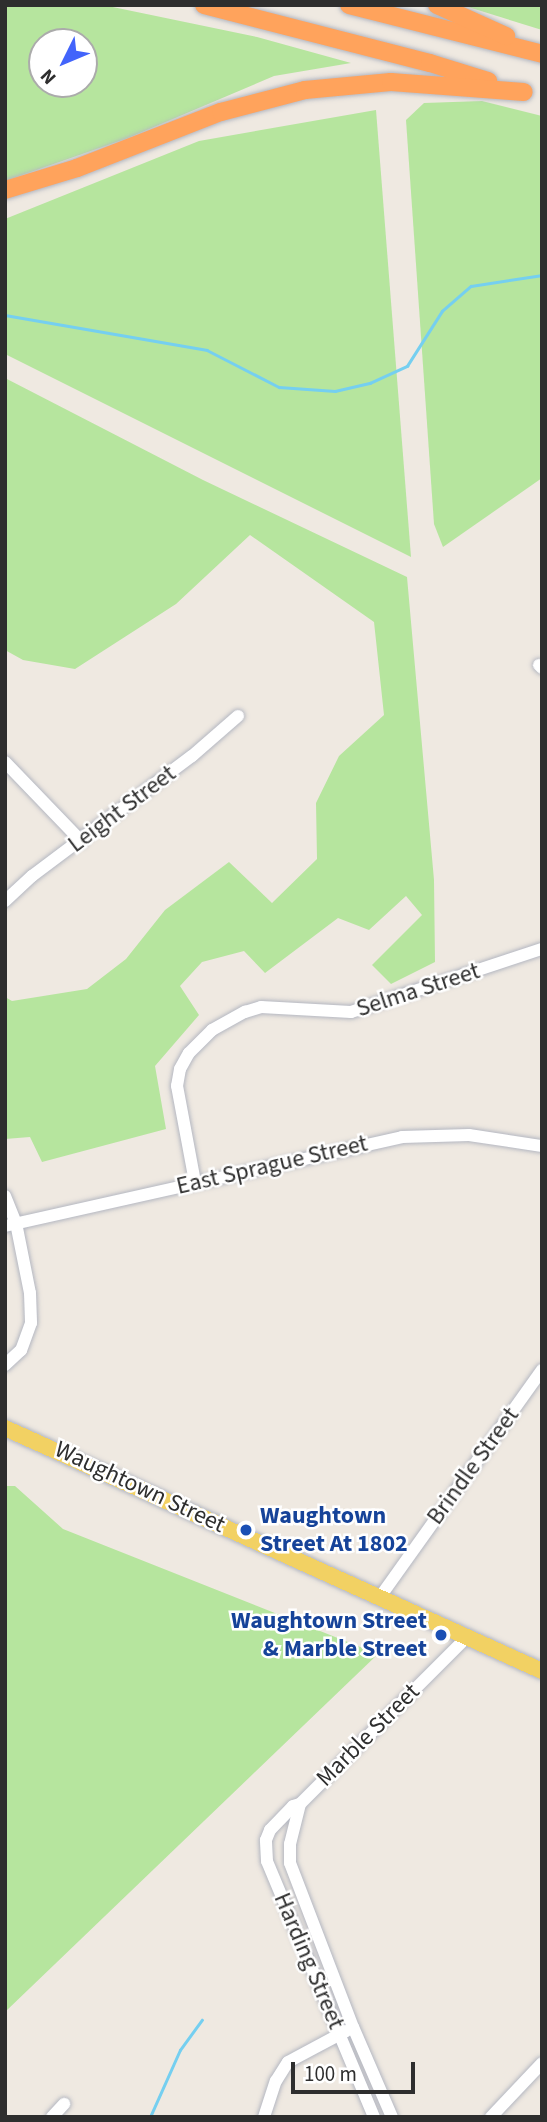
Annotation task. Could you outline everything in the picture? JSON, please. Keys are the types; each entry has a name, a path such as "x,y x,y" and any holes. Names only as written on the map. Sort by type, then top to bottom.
{"highway":[{"path":"204,5 430,62 542,97"},
{"path":"349,5 542,52"},
{"path":"437,5 542,52"},
{"path":"5,190 76,167 221,112 306,90 391,82 524,92"}],"main road":[{"name":"Waughtown Street","path":"5,1428 541,1670"}],"street":[{"name":"Leight Street","path":"5,901 32,876 192,756 238,716"},
{"path":"5,762 81,841"},
{"name":"Selma Street","path":"195,1182 177,1086 180,1069 189,1054 224,1021 245,1012 270,1007 340,1014 351,1012 542,949"},
{"name":"East Sprague Street","path":"10,1225 402,1137 469,1135 542,1146"},
{"path":"5,1196 10,1225 30,1293 31,1323 21,1350 5,1365"},
{"name":"Brindle Street","path":"380,1597 542,1370"},
{"name":"Marble Street","path":"265,1843 270,1830 300,1804 467,1637"},
{"name":"Marble Street","path":"290,1844 300,1804"},
{"path":"265,1843 290,1844"},
{"name":"Harding Street","path":"265,1843 267,1861 374,2117"},
{"name":"Harding Street","path":"290,1844 290,1863 353,2027 392,2117"},
{"path":"264,2117 276,2081 288,2062 353,2027"},
{"path":"491,2117 542,2063"},
{"path":"52,2117 64,2104"}],"green space":[{"path":"5,5 103,5 257,37 351,63 274,76 128,138 5,181"},
{"path":"465,5 542,5 542,30 468,7"},
{"path":"482,101 542,116 542,478 443,547 434,524 406,120 424,103"},
{"path":"376,110 411,557 5,354 5,219 199,141"},
{"path":"5,378 203,480 407,577 434,880 435,962 391,984 372,965 422,915 406,896 369,930 338,918 265,973 244,951 202,962 180,986 199,1015 155,1066 166,1129 42,1162 30,1137 5,1139 5,997 12,1001 87,989 126,959 165,910 229,862 272,903 317,859 316,803 339,756 384,715 374,622 250,535 176,604 75,669 23,660 5,650"},
{"path":"5,1486 15,1486 63,1529 378,1654 5,2012"}],"waterway":[{"path":"5,315 207,350 279,387 335,391 370,383 407,366 442,311 471,286 542,275"},
{"path":"150,2117 180,2050 202,2020"}],"place":[{"name":"Waughtown Street At 1802","path":"246,1530"},
{"name":"Waughtown Street & Marble Street","path":"441,1635"}]}
